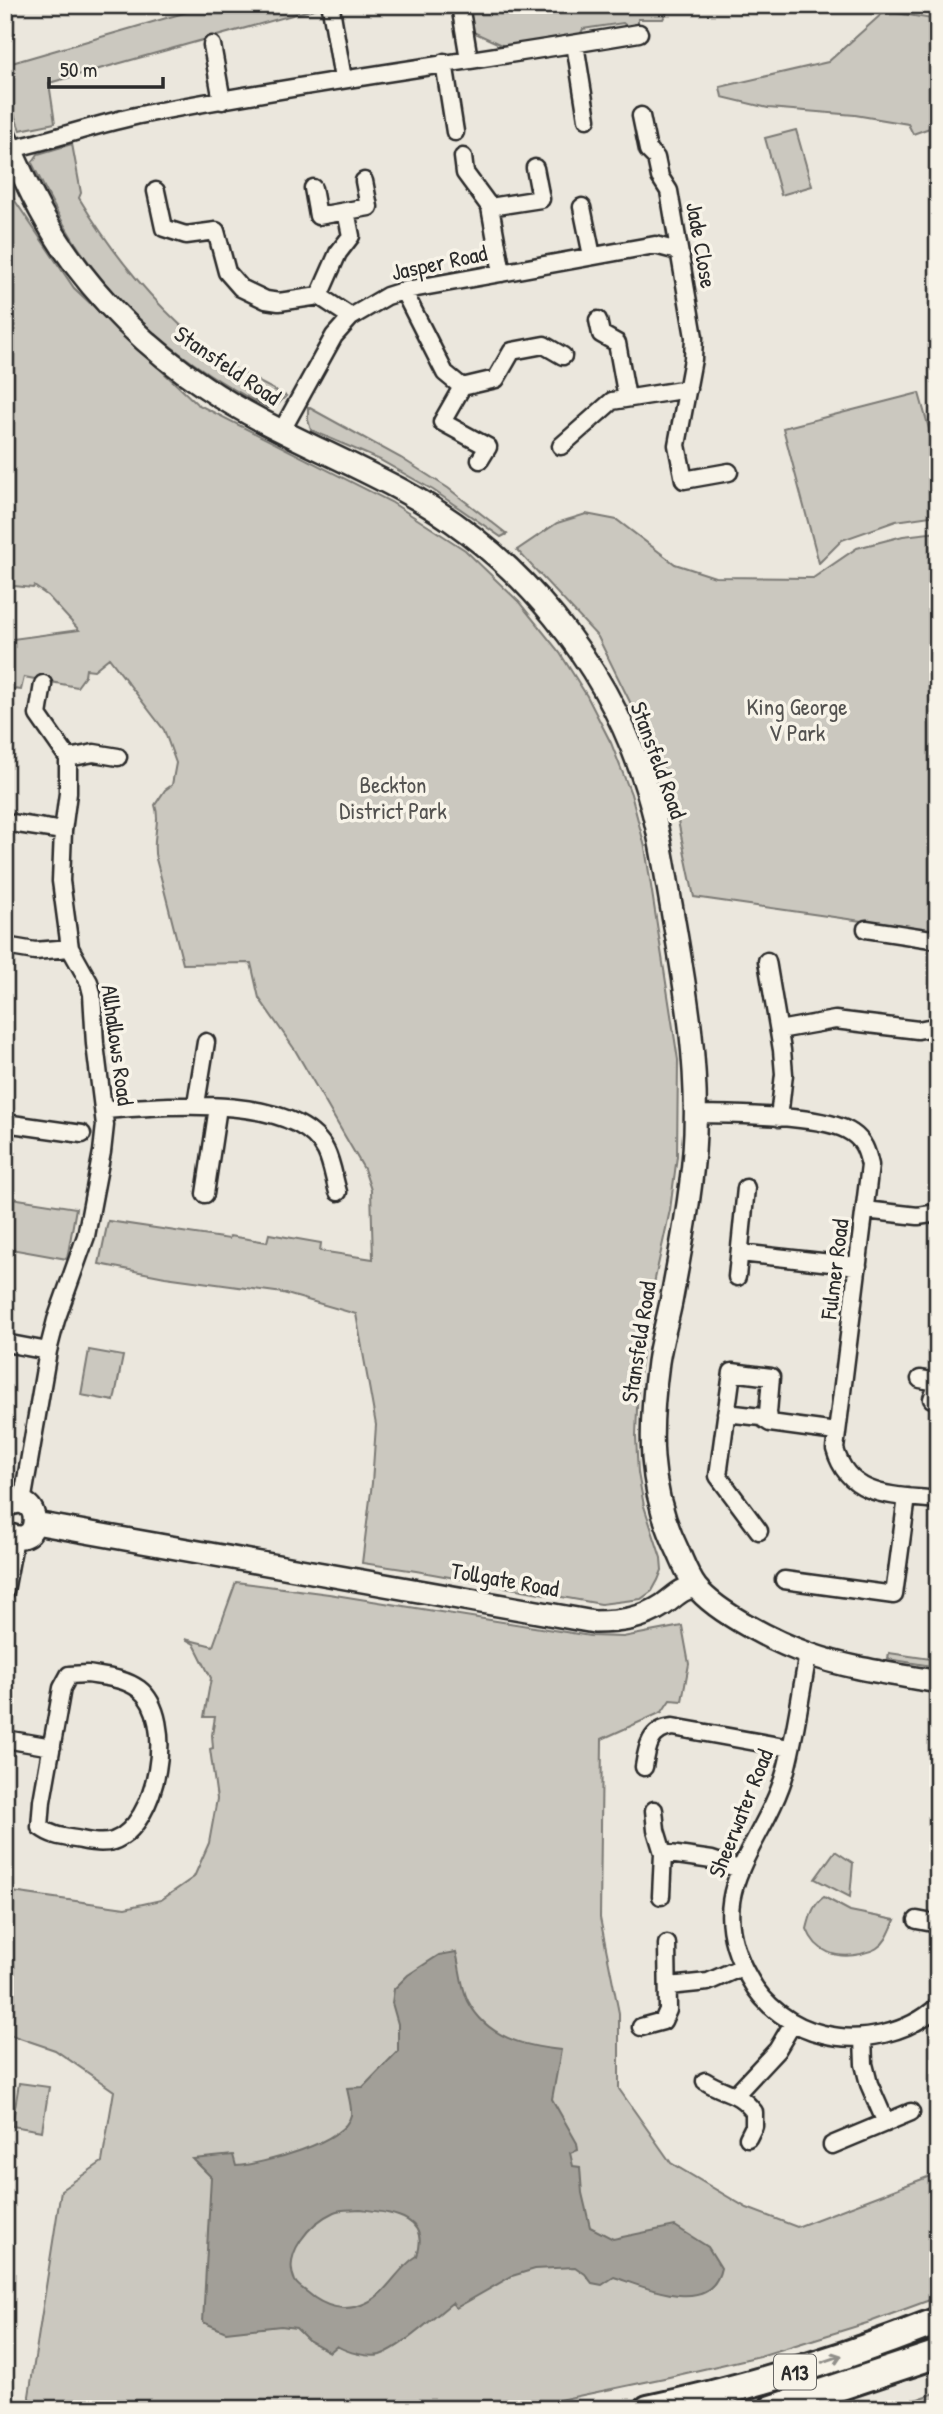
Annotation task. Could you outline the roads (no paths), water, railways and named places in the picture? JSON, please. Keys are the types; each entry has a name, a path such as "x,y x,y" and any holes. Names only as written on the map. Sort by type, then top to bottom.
{"highway":[{"name":"A13","path":"648,2409 803,2369 938,2321"},
{"name":"A13","path":"772,2409 938,2354"}],"street":[{"path":"460,5 469,60"},
{"path":"331,8 344,79"},
{"path":"8,143 101,123 344,79 444,62 519,54 639,33"},
{"path":"575,44 587,120"},
{"path":"212,45 222,101"},
{"path":"444,62 455,132"},
{"name":"Jade Close","path":"641,116 648,150 656,158 660,177 669,191 694,337 688,389 677,445 684,480 729,472"},
{"name":"Stansfeld Road","path":"8,143 26,183 61,244 112,308 150,344 203,386 281,432 405,492 457,524 495,554 541,600 576,645 617,713 647,791 657,830 690,1028 697,1114 688,1203 659,1357 652,1417 652,1454 657,1494 668,1531 695,1586"},
{"path":"463,158 465,173 490,208 502,272"},
{"path":"490,208 541,199 535,168"},
{"path":"313,188 318,216 369,206 364,181"},
{"path":"156,191 164,228 186,235 216,230 227,272 241,288 266,300 279,302 319,296 352,317"},
{"path":"582,207 592,256"},
{"path":"319,296 338,253 351,236 346,211"},
{"name":"Jasper Road","path":"281,432 334,336 352,317 387,296 406,290 656,245 666,246 681,257"},
{"path":"406,290 407,299 445,373 462,387"},
{"path":"598,320 601,334 617,343 627,398"},
{"path":"480,460 488,447 442,422 462,387 496,379 512,351 544,345 563,356"},
{"path":"561,446 612,401 688,389"},
{"path":"43,684 38,715 68,758 94,753 118,757"},
{"name":"Allhallows Road","path":"14,1505 56,1320 79,1260 90,1216 104,1138 105,1110 89,982 70,948 61,881 68,758"},
{"path":"5,822 63,831"},
{"path":"866,929 938,940"},
{"path":"5,946 35,951 70,948"},
{"path":"767,961 784,1074 779,1118"},
{"path":"779,1030 835,1020 918,1030 938,1026"},
{"path":"196,1104 206,1042"},
{"path":"105,1110 196,1104 283,1116 312,1133 326,1150 338,1192"},
{"path":"205,1194 218,1107"},
{"name":"Fulmer Road","path":"697,1114 830,1123 843,1127 863,1142 870,1166 835,1449 839,1464 861,1486 876,1492 938,1500"},
{"path":"5,1123 82,1135"},
{"path":"737,1277 746,1188"},
{"path":"865,1210 918,1216 938,1213"},
{"path":"740,1253 858,1266"},
{"path":"5,1343 48,1351"},
{"path":"759,1531 719,1476 732,1372 771,1377 768,1413 770,1423"},
{"path":"920,1379 938,1382 932,1399"},
{"path":"726,1413 761,1417 770,1423 836,1432"},
{"path":"783,1580 894,1595 907,1496"},
{"path":"5,1591 10,1535 24,1537 31,1532 35,1523 35,1515 30,1507 14,1505"},
{"name":"Tollgate Road","path":"35,1523 594,1622 630,1619 646,1614 681,1590 695,1586"},
{"path":"695,1586 765,1636 808,1654 857,1668 938,1682"},
{"name":"Sheerwater Road","path":"808,1654 790,1748 778,1791 739,1869 729,1917 732,1940 742,1967 758,1995 793,2023 822,2034 863,2038 908,2025 938,2006"},
{"path":"88,1674 126,1681 141,1691 152,1704 160,1735 153,1790 144,1811 128,1832 112,1841 95,1842 50,1835 40,1827 52,1747 62,1688 69,1675 88,1674"},
{"path":"644,1767 650,1741 654,1734 663,1728 673,1727 790,1748"},
{"path":"5,1739 52,1747"},
{"path":"654,1810 656,1830 663,1853 661,1896"},
{"path":"663,1853 712,1860 739,1869"},
{"path":"917,1920 938,1924"},
{"path":"641,2027 663,2021 668,2010 667,1944"},
{"path":"669,1986 708,1982 742,1967"},
{"path":"736,2094 777,2050 793,2023"},
{"path":"863,2038 864,2064 869,2084 886,2123"},
{"path":"705,2081 720,2091 736,2094 754,2112 754,2126 748,2138"},
{"path":"832,2145 911,2112"}],"park label":[{"name":"King George V Park","path":"797,719"},
{"name":"Beckton District Park","path":"393,797"}]}
